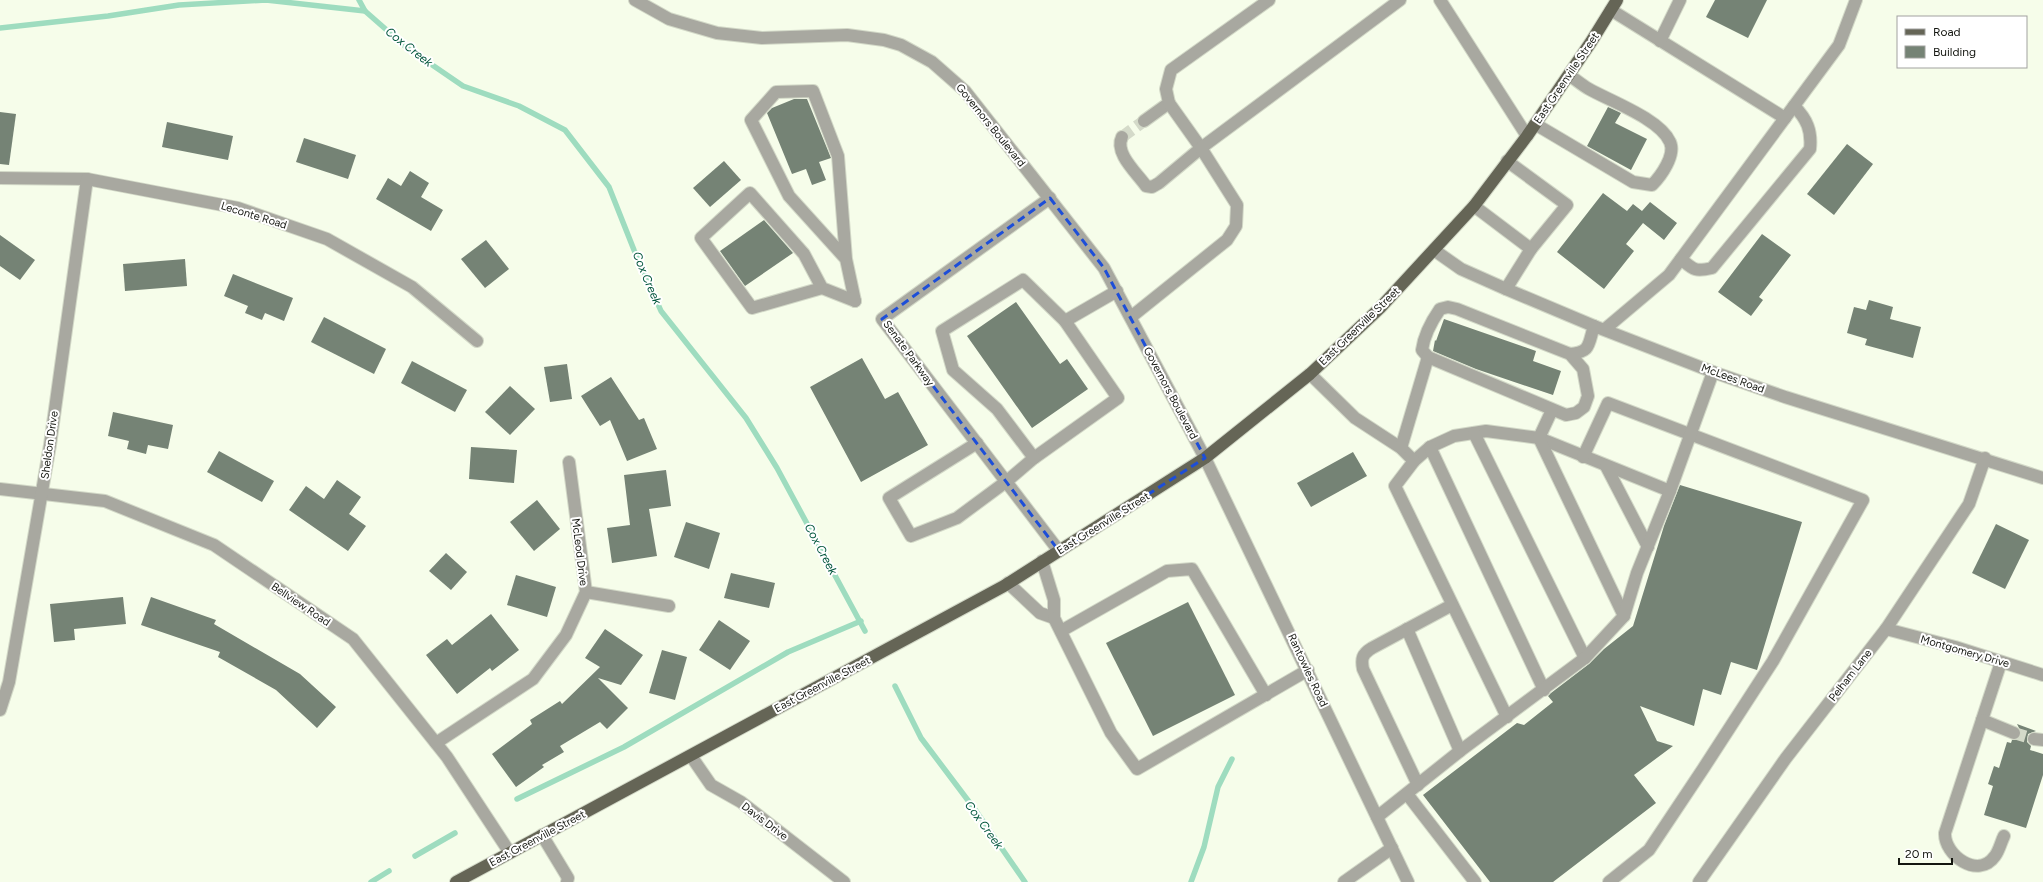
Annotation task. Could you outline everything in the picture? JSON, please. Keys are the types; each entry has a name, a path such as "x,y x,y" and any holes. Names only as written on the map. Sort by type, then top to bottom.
{"main road":[{"name":"East Greenville Street","path":"456,882 1008,583 1206,458 1310,374 1380,308 1474,206 1527,136 1569,75 1614,5"}],"street":[{"name":"Governors Boulevard","path":"635,0 670,19 717,33 762,38 847,35 866,36 896,43 917,52 947,74 965,91 1104,268 1206,458"},
{"path":"1131,317 1228,240 1236,226 1237,205 1201,148 1169,103 1166,88 1171,70 1269,0"},
{"path":"1122,137 1119,143 1120,151 1146,186 1152,187 1201,148 1400,0"},
{"path":"1440,0 1527,136"},
{"path":"1660,41 1680,0"},
{"path":"1570,354 1583,369 1588,396 1584,406 1576,413 1566,415 1428,358 1422,350 1425,336 1440,309 1448,307 1570,354 1582,353 1599,328 1669,275 1839,45 1856,0"},
{"path":"1614,5 1660,41 1785,118"},
{"path":"1535,124 1633,182 1652,185 1657,181 1671,154 1671,143 1664,131 1625,106 1589,89 1569,75"},
{"path":"822,288 804,254 750,193 701,238 752,308 822,288 855,301 846,259 838,156 813,91 776,92 751,120 789,196 846,259"},
{"path":"1144,121 1169,103"},
{"path":"1681,259 1693,270 1700,271 1712,268 1810,149 1812,134 1806,118 1794,106"},
{"path":"1506,289 1531,249 1567,205 1507,162"},
{"name":"Leconte Road","path":"0,178 87,179 238,208 328,239 412,288 477,341"},
{"name":"Sheldon Drive","path":"0,710 9,682 41,494 87,179"},
{"name":"Senate Parkway","path":"1050,198 882,319 1059,551"},
{"path":"1474,206 1531,249"},
{"name":"McLees Road","path":"1434,250 1461,269 1506,289 1599,328 1713,372 1785,397 1985,458 2043,478"},
{"path":"977,443 889,498 911,536 957,518 1007,482 1034,458 1118,398 1065,321 1023,280 942,331 953,370 997,409 1034,458"},
{"path":"1065,321 1117,291"},
{"path":"1400,448 1428,358"},
{"path":"1377,817 1460,751 1544,690 1585,658 1624,616 1637,573 1670,491 1713,372"},
{"path":"1310,374 1355,418 1400,448 1414,461"},
{"path":"1583,457 1608,403 1691,433 1863,500 1773,661 1703,769 1649,850 1609,882"},
{"path":"1539,438 1552,410"},
{"path":"1507,717 1395,486 1414,461 1430,447 1454,436 1486,431 1539,438 1670,491"},
{"path":"1474,433 1585,658"},
{"path":"1539,438 1624,616"},
{"path":"1430,447 1544,690"},
{"name":"Rantowles Road","path":"1206,458 1408,882"},
{"name":"Pelham Lane","path":"1699,882 1786,758 1886,629 1969,504 1985,458"},
{"name":"McLeod Drive","path":"436,743 533,679 566,635 586,592 569,462"},
{"path":"1606,466 1648,547"},
{"name":"Bellview Road","path":"0,489 105,501 214,545 353,639 447,757 510,853"},
{"path":"1042,561 1054,600 1054,618 1111,733 1137,769 1308,670"},
{"path":"1061,631 1167,571 1192,568 1266,695"},
{"path":"1008,583 1040,613 1054,618"},
{"path":"586,592 668,606"},
{"path":"1418,785 1363,669 1361,660 1364,653 1372,648 1452,606"},
{"path":"1407,629 1460,751"},
{"name":"Montgomery Drive","path":"1886,629 2043,675"},
{"path":"2002,662 1945,833 1945,839 1946,845 1955,856 1969,865 1975,866 1984,864 1995,856 2004,836"},
{"path":"1982,720 2014,733"},
{"name":"Davis Drive","path":"691,756 711,785 741,802 844,882"},
{"path":"1407,794 1475,882"},
{"path":"542,835 568,878 567,882"},
{"path":"1344,882 1392,848"}],"highlighted area":[{"path":"1050,198 1104,268 1205,458 1059,551 882,319"}],"building":[{"path":"1715,0 1767,0 1748,38 1706,17"},
{"path":"794,99 807,99 831,158 819,162 826,180 812,185 806,169 792,174 767,113 772,108"},
{"path":"1608,107 1621,113 1615,123 1647,139 1631,170 1587,146"},
{"path":"0,112 16,114 9,165 0,164"},
{"path":"167,122 233,136 228,160 162,147"},
{"path":"304,138 356,155 348,179 296,162"},
{"path":"1847,144 1873,164 1834,215 1807,194"},
{"path":"724,161 741,180 710,207 693,188"},
{"path":"410,171 429,183 421,197 443,210 431,231 376,199 388,178 401,186"},
{"path":"1603,193 1627,211 1633,204 1642,211 1650,202 1677,223 1664,240 1643,223 1626,244 1634,251 1604,289 1557,252"},
{"path":"764,220 793,253 745,286 720,251"},
{"path":"1762,234 1791,255 1759,297 1763,300 1751,316 1718,292"},
{"path":"0,235 35,260 20,280 0,266"},
{"path":"486,240 509,269 485,288 461,259"},
{"path":"185,259 187,286 125,291 123,264"},
{"path":"233,274 293,298 284,321 265,313 262,320 245,313 248,306 224,296"},
{"path":"1869,300 1893,307 1890,319 1921,327 1913,358 1865,345 1867,339 1847,333 1854,307 1866,310"},
{"path":"1016,302 1060,364 1067,359 1088,389 1032,428 967,336"},
{"path":"324,317 386,349 374,374 311,342"},
{"path":"1444,319 1536,351 1533,361 1561,371 1553,395 1476,369 1433,351 1435,340 1436,341"},
{"path":"862,358 885,399 898,392 928,445 861,482 810,387"},
{"path":"412,361 467,390 455,412 401,383"},
{"path":"567,364 572,399 550,402 544,367"},
{"path":"611,377 639,420 644,418 657,449 627,461 610,420 600,426 581,396"},
{"path":"510,386 535,409 510,435 485,412"},
{"path":"113,412 173,425 168,449 148,445 146,454 127,449 129,441 108,436"},
{"path":"471,447 517,450 514,483 469,479"},
{"path":"219,451 274,481 262,502 207,472"},
{"path":"1353,452 1367,476 1311,507 1297,483"},
{"path":"666,470 671,506 649,509 657,556 612,563 607,528 630,525 624,475"},
{"path":"337,480 361,497 349,514 366,526 348,551 289,510 306,486 324,499"},
{"path":"1680,485 1802,522 1757,670 1731,662 1721,695 1703,689 1694,726 1640,706 1657,741 1673,746 1634,775 1656,803 1553,882 1490,882 1423,795 1517,723 1524,725 1553,702 1548,696 1551,693 1589,664 1604,649 1633,626 1664,526"},
{"path":"537,500 560,529 534,551 510,522"},
{"path":"686,522 720,533 709,569 674,557"},
{"path":"1996,524 2029,540 2005,589 1972,573"},
{"path":"446,553 467,572 451,590 429,571"},
{"path":"731,573 775,583 769,608 724,598"},
{"path":"516,575 556,587 547,617 507,605"},
{"path":"123,597 126,624 74,629 75,640 54,642 50,604"},
{"path":"151,597 216,620 214,624 300,674 336,707 317,728 276,690 218,657 220,652 141,625"},
{"path":"1188,602 1235,695 1153,736 1106,643"},
{"path":"491,614 519,650 492,671 490,668 457,694 426,655 447,639 452,645"},
{"path":"719,620 750,641 730,670 699,650"},
{"path":"605,629 643,655 621,685 598,678 628,708 607,729 600,722 560,746 564,752 542,765 544,767 516,787 492,754 532,724 530,720 560,701 562,704 600,667 585,658"},
{"path":"662,650 687,657 675,700 649,693"},
{"path":"2017,724 2036,731 2028,734 2027,742 2031,746 2030,750 2043,754 2043,775 2026,828 1984,815 1993,786 1988,784 1994,766 1999,768 2007,742 2011,743 2012,740 2018,739 2021,735"}],"waterway":[{"path":"0,28 108,16 179,5 266,0 365,11"},
{"name":"Cox Creek","path":"359,0 365,11 406,47 463,86 519,106 565,130 609,187 634,250 661,311 746,418 777,468 865,631"},
{"path":"517,799 624,747 788,652 861,621"},
{"name":"Cox Creek","path":"895,686 921,738 976,811 1025,882"},
{"path":"1191,882 1204,847 1218,787 1232,759"},
{"path":"415,856 455,833"},
{"path":"371,882 389,871"}],"tunnel":[{"path":"1122,137 1144,121"},
{"path":"2014,733 2034,739"}]}
